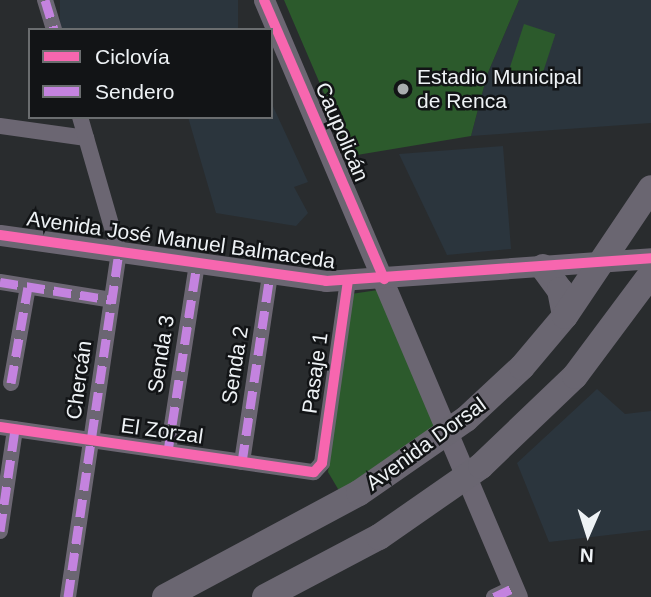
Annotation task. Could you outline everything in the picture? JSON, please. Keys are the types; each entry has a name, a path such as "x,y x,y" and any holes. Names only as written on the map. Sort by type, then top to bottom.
{"main road":[{"name":"Avenida Dorsal","path":"165,597 359,493 448,433 503,386 565,317 605,263 651,188"},
{"path":"543,267 560,290 565,317"},
{"path":"265,597 379,537 467,478 575,376 651,275"}],"street":[{"path":"45,0 53,28"},
{"name":"Caupolicán","path":"264,0 515,592"},
{"path":"81,119 119,252"},
{"path":"0,126 86,138"},
{"name":"Avenida José Manuel Balmaceda","path":"0,234 270,274 348,281 651,258"},
{"name":"Chercán","path":"68,597 119,252"},
{"name":"Senda 3","path":"168,452 197,263"},
{"name":"Senda 2","path":"242,462 270,274"},
{"name":"Pasaje 1","path":"318,470 348,281"},
{"path":"0,282 112,300"},
{"path":"12,383 27,287"},
{"path":"0,531 7,428"},
{"name":"El Zorzal","path":"7,428 242,462 318,470"},
{"path":"494,597 515,592"}],"shaded area":[{"path":"60,0 238,0 238,28 60,28"},
{"path":"519,0 651,0 651,123 471,136 487,75"},
{"path":"273,106 308,182 294,187 308,213 296,226 216,213 189,119 273,119"},
{"path":"503,146 511,249 447,255 399,154"},
{"path":"597,389 625,414 651,411 651,530 549,542 517,463"}],"green space":[{"name":"Estadio Municipal de Renca","path":"284,0 519,0 487,75 471,136 351,156"},
{"path":"524,24 555,34 538,87 507,76"},
{"path":"378,290 438,432 341,494 328,472 351,294"}],"marked path":[{"path":"45,0 53,28"},
{"path":"68,597 119,252"},
{"path":"168,451 197,263"},
{"path":"242,462 270,274"},
{"path":"0,282 112,300"},
{"path":"11,383 28,287"},
{"path":"0,531 15,429"},
{"path":"494,597 513,588"}],"cycle path":[{"path":"264,0 384,279"},
{"path":"0,235 326,281 651,258"},
{"path":"0,427 314,472 322,463 348,281"}],"place":[{"name":"Estadio Municipal de Renca","path":"403,89"}]}
